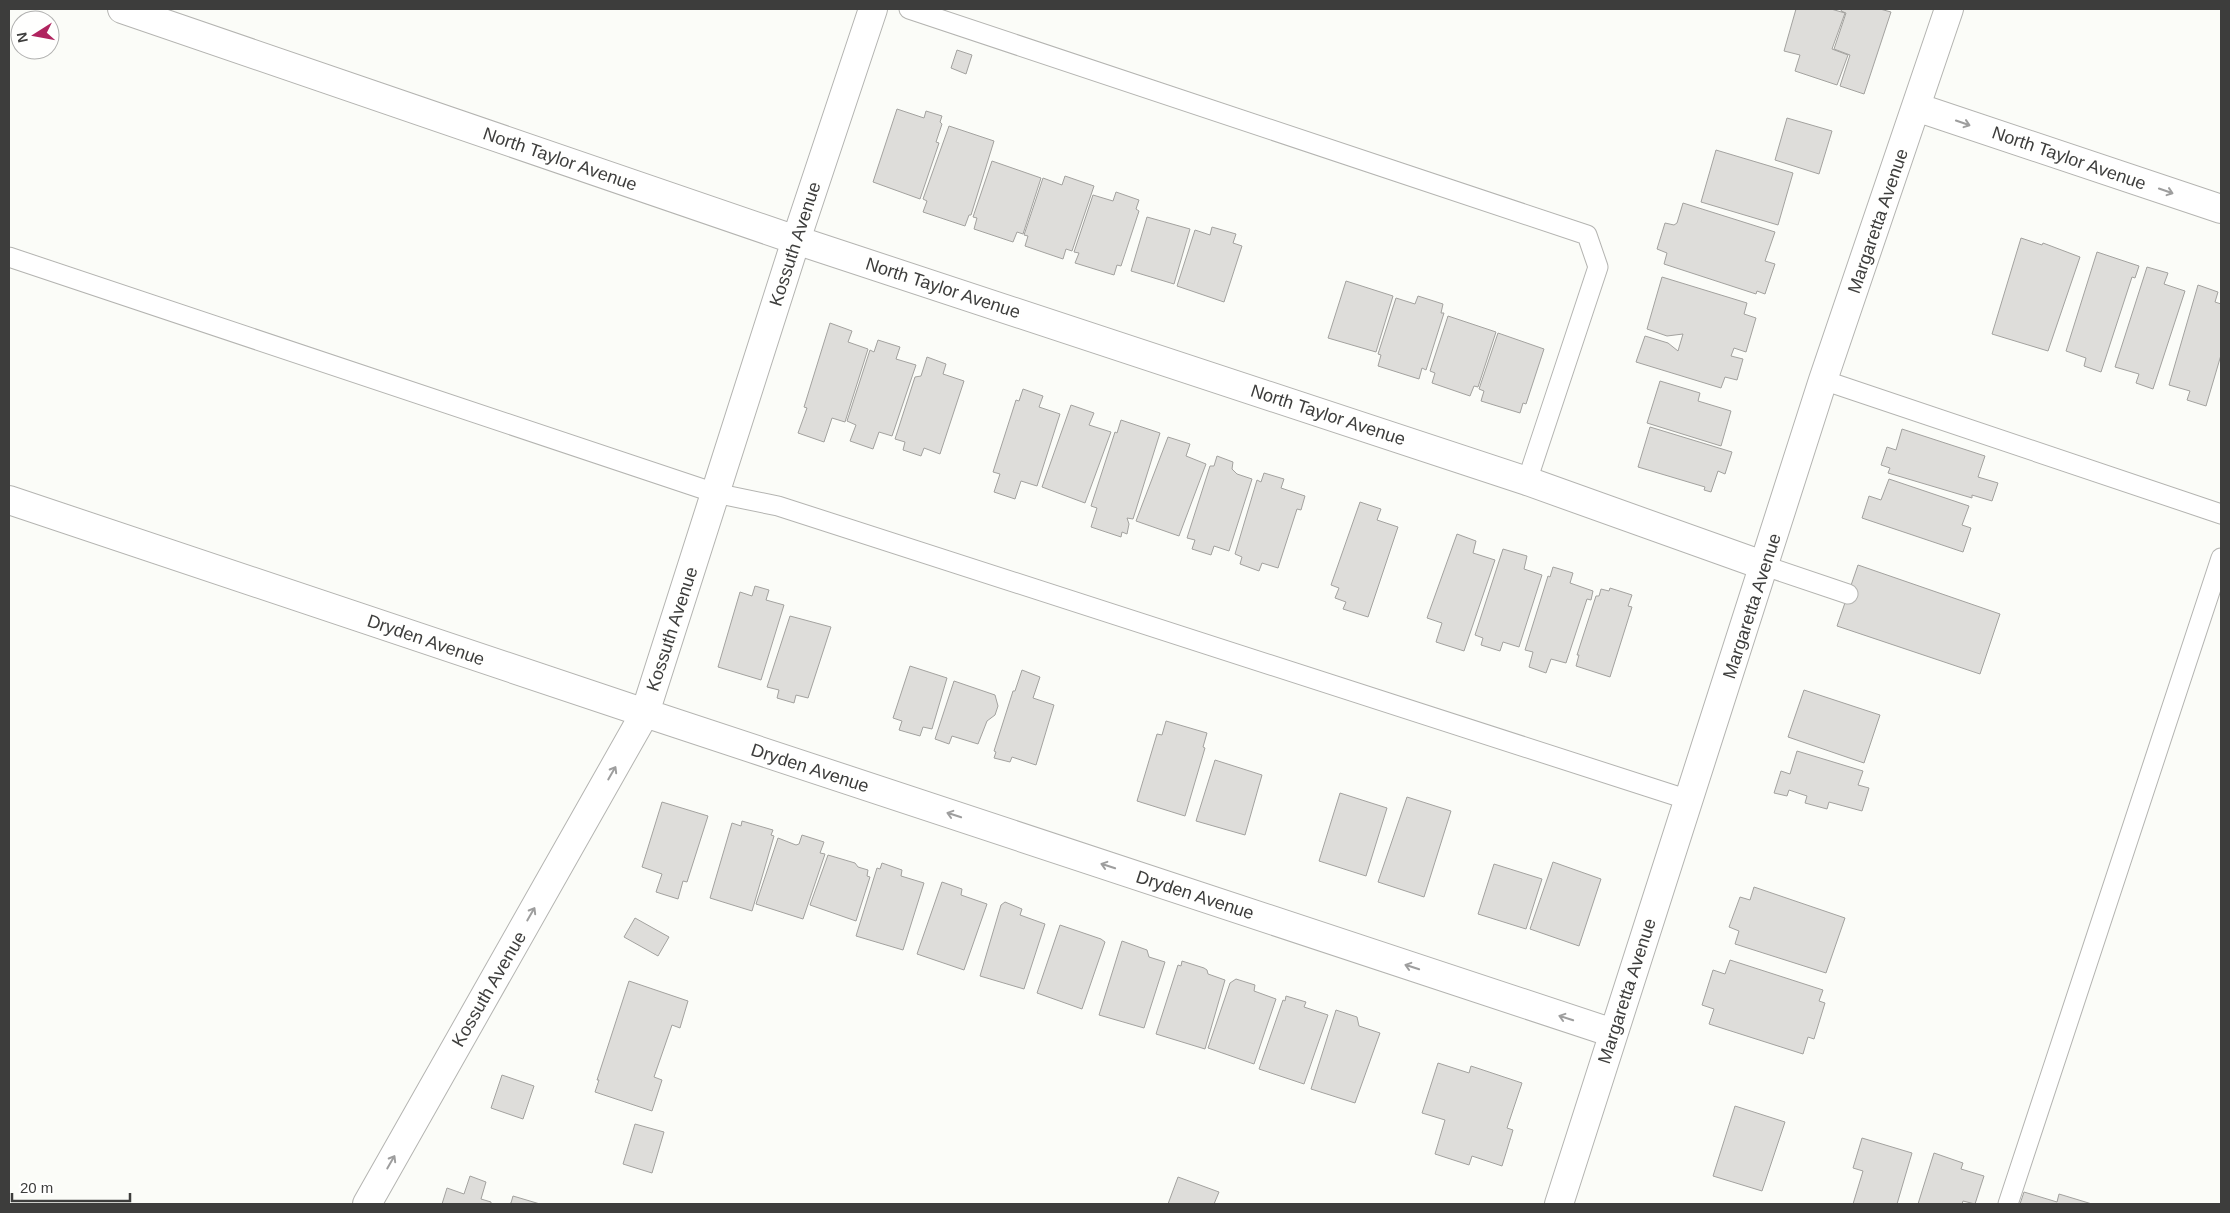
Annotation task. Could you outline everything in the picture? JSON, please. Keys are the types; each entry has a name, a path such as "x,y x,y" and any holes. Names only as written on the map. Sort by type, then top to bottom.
{"street":[{"name":"North Taylor Avenue","path":"122,9 796,240 1527,481 1765,566"},
{"name":"Kossuth Avenue","path":"367,1204 645,714 796,240 873,9"},
{"name":"Margaretta Avenue","path":"1564,1203 1613,1033 1765,566 1823,380 1949,9"},
{"name":"North Taylor Avenue","path":"1916,107 2221,209"},
{"name":"Dryden Avenue","path":"9,500 645,714 1613,1033"}],"lane":[{"path":"910,9 1587,235 1598,267 1527,481"},
{"path":"9,257 715,493 778,506 1689,800"},
{"path":"1823,380 2221,514"},
{"path":"2008,1204 2221,558"},
{"path":"1765,566 1848,594"}],"building":[{"path":"1796,9 1831,9 1845,13 1832,49 1848,55 1837,85 1795,71 1800,55 1784,51"},
{"path":"1842,9 1880,9 1891,12 1864,94 1840,86 1850,55 1834,49 1846,13 1841,11"},
{"path":"957,50 972,55 966,74 951,68"},
{"path":"897,109 924,118 926,111 942,116 940,122 942,124 936,142 939,143 920,199 873,182"},
{"path":"1787,118 1832,131 1819,174 1775,160"},
{"path":"949,126 994,141 971,215 969,215 965,226 923,212 927,201 923,199"},
{"path":"1716,150 1793,173 1778,225 1701,202"},
{"path":"992,161 1041,178 1023,234 1017,232 1013,242 974,229 977,218 973,217"},
{"path":"1065,176 1094,186 1072,251 1066,249 1063,259 1025,246 1028,236 1024,235 1043,178 1062,185"},
{"path":"1116,192 1139,200 1136,209 1139,211 1121,266 1117,265 1114,275 1075,263 1079,253 1074,252 1093,195 1113,201"},
{"path":"1683,203 1775,232 1765,261 1775,264 1765,294 1757,291 1756,294 1664,264 1667,253 1657,249 1665,223 1674,225 1677,223"},
{"path":"1147,217 1190,229 1174,284 1131,271"},
{"path":"1212,227 1236,234 1233,243 1242,246 1224,302 1177,286 1195,230 1210,235"},
{"path":"2021,238 2042,245 2043,243 2080,257 2048,351 1992,334"},
{"path":"2097,252 2139,266 2135,278 2132,277 2101,372 2084,366 2086,358 2066,351"},
{"path":"2147,267 2168,273 2164,284 2185,291 2153,389 2136,383 2139,374 2115,367"},
{"path":"1662,277 1747,303 1744,314 1756,318 1746,352 1734,348 1731,356 1743,359 1737,380 1725,377 1721,388 1636,362 1645,336 1668,343 1678,351 1683,334 1667,336 1647,329"},
{"path":"1346,281 1393,296 1376,352 1328,338"},
{"path":"2198,285 2218,292 2215,302 2221,304 2221,355 2206,406 2187,400 2190,391 2169,385"},
{"path":"1418,296 1443,304 1441,313 1444,313 1426,370 1422,368 1419,379 1378,366 1381,355 1378,354 1396,298 1415,304"},
{"path":"1448,316 1496,332 1478,387 1474,386 1470,396 1432,383 1435,373 1430,371"},
{"path":"830,323 852,331 848,342 868,349 845,422 832,418 824,442 798,433 807,408 804,407"},
{"path":"1498,333 1544,349 1526,404 1523,403 1520,413 1481,401 1484,391 1479,389"},
{"path":"878,340 900,347 896,359 916,365 892,436 879,432 873,449 850,441 856,425 847,421 870,350 874,352"},
{"path":"927,357 946,364 943,374 964,381 940,454 924,448 921,456 903,450 905,442 895,439 915,377 921,376"},
{"path":"1660,381 1700,393 1698,401 1731,411 1721,446 1647,423"},
{"path":"1023,389 1043,396 1039,407 1060,414 1037,486 1021,481 1015,499 994,492 1000,474 993,472 1016,400 1019,401"},
{"path":"1071,405 1094,413 1089,425 1111,432 1085,503 1042,487"},
{"path":"1121,420 1160,433 1133,519 1127,518 1129,524 1127,534 1122,532 1121,537 1091,527 1097,508 1091,506 1115,432 1117,433"},
{"path":"1650,427 1732,452 1725,474 1718,471 1711,492 1704,490 1705,487 1638,467"},
{"path":"1902,429 1985,456 1978,477 1998,483 1992,501 1972,495 1972,498 1888,473 1890,468 1881,465 1887,447 1896,450"},
{"path":"1168,437 1190,444 1186,456 1206,464 1179,536 1136,521"},
{"path":"1217,456 1233,462 1232,469 1237,474 1252,479 1229,551 1214,546 1211,555 1192,549 1195,540 1187,538 1210,466 1214,466"},
{"path":"1264,473 1284,479 1281,488 1305,496 1301,510 1297,509 1278,568 1262,563 1259,571 1240,564 1242,557 1235,554 1257,480 1261,482"},
{"path":"1889,479 1969,506 1962,525 1971,528 1963,552 1862,518 1869,496 1881,500"},
{"path":"1360,502 1381,509 1377,520 1398,527 1368,617 1343,609 1346,602 1335,598 1339,588 1331,585"},
{"path":"1457,534 1476,541 1473,553 1495,560 1464,651 1436,642 1442,623 1427,618"},
{"path":"1503,549 1527,556 1524,569 1542,575 1519,647 1503,642 1500,651 1481,645 1483,638 1475,635"},
{"path":"1858,565 2000,614 1980,674 1837,626"},
{"path":"1553,567 1573,573 1570,583 1593,591 1591,600 1587,599 1566,663 1551,659 1546,673 1529,667 1533,652 1525,650 1548,576 1550,577"},
{"path":"755,586 769,590 766,600 784,605 761,680 718,667 740,592 752,596"},
{"path":"1610,588 1632,595 1628,606 1632,607 1610,677 1576,666 1579,655 1577,655 1596,596 1599,596 1601,589 1609,591"},
{"path":"790,616 831,627 808,698 796,695 794,703 777,698 779,690 767,687"},
{"path":"910,666 947,678 932,729 923,727 920,736 899,730 902,721 893,718"},
{"path":"1022,670 1040,677 1033,698 1054,705 1036,765 1012,757 1010,762 994,758 996,752 994,751 1013,691 1015,691"},
{"path":"954,681 995,695 998,706 995,715 987,721 978,744 952,736 949,744 935,739"},
{"path":"1804,690 1880,715 1864,763 1788,737"},
{"path":"1166,721 1207,733 1203,747 1205,748 1185,816 1137,801 1157,734 1162,735"},
{"path":"1797,751 1863,771 1858,785 1869,788 1862,811 1829,802 1827,809 1805,803 1807,796 1789,790 1787,796 1774,793 1781,771 1790,774"},
{"path":"1215,760 1262,775 1245,835 1196,821"},
{"path":"1340,793 1387,808 1366,876 1319,861"},
{"path":"1407,797 1451,811 1424,897 1378,882"},
{"path":"662,802 708,816 687,882 683,881 678,899 656,892 662,874 642,867"},
{"path":"742,821 773,830 771,835 774,836 752,911 710,898 732,823 741,826"},
{"path":"802,835 824,842 820,853 825,854 803,919 756,904 778,838 796,845 799,844"},
{"path":"828,855 855,863 858,867 868,870 867,876 870,877 856,921 810,905"},
{"path":"1553,862 1601,879 1579,946 1530,929"},
{"path":"882,863 902,870 901,876 924,883 903,950 856,936 877,868 880,869"},
{"path":"1494,864 1542,879 1526,929 1478,914"},
{"path":"942,882 962,889 961,895 987,904 964,970 917,954"},
{"path":"1754,887 1845,918 1826,973 1735,944 1739,931 1729,927 1740,897 1750,900"},
{"path":"1005,902 1022,909 1020,915 1045,924 1024,989 980,976 1001,905"},
{"path":"635,918 669,937 658,956 624,937"},
{"path":"1060,925 1105,942 1082,1009 1037,993"},
{"path":"1122,941 1147,950 1149,957 1165,962 1144,1028 1099,1015"},
{"path":"1730,960 1823,990 1819,1001 1825,1003 1814,1039 1808,1037 1803,1054 1709,1024 1714,1009 1702,1005 1713,970 1725,974"},
{"path":"1182,961 1204,968 1208,974 1225,980 1205,1049 1156,1034 1178,965 1181,966"},
{"path":"1236,979 1255,985 1254,991 1276,999 1254,1064 1208,1048 1230,983"},
{"path":"629,981 688,1001 680,1028 672,1025 654,1077 662,1080 652,1111 595,1092 599,1080 597,1080"},
{"path":"1286,996 1306,1002 1304,1007 1328,1015 1304,1084 1259,1069"},
{"path":"1336,1010 1357,1017 1359,1026 1380,1033 1355,1103 1311,1089"},
{"path":"1438,1063 1469,1073 1471,1066 1522,1083 1507,1128 1513,1130 1502,1166 1472,1156 1469,1165 1435,1154 1445,1120 1422,1113"},
{"path":"502,1075 534,1086 523,1119 491,1108"},
{"path":"1735,1106 1785,1122 1762,1191 1713,1176"},
{"path":"635,1124 664,1132 652,1173 623,1164"},
{"path":"1862,1138 1912,1153 1897,1204 1853,1204 1863,1171 1853,1168"},
{"path":"1934,1153 1963,1163 1961,1169 1984,1176 1975,1204 1963,1201 1962,1204 1918,1204"},
{"path":"470,1176 486,1182 481,1199 491,1202 491,1204 442,1204 447,1188 464,1194"},
{"path":"1178,1177 1219,1192 1214,1204 1168,1204"},
{"path":"2024,1192 2057,1202 2059,1194 2092,1204 2020,1204"},
{"path":"513,1196 540,1204 508,1204 511,1203"}]}
